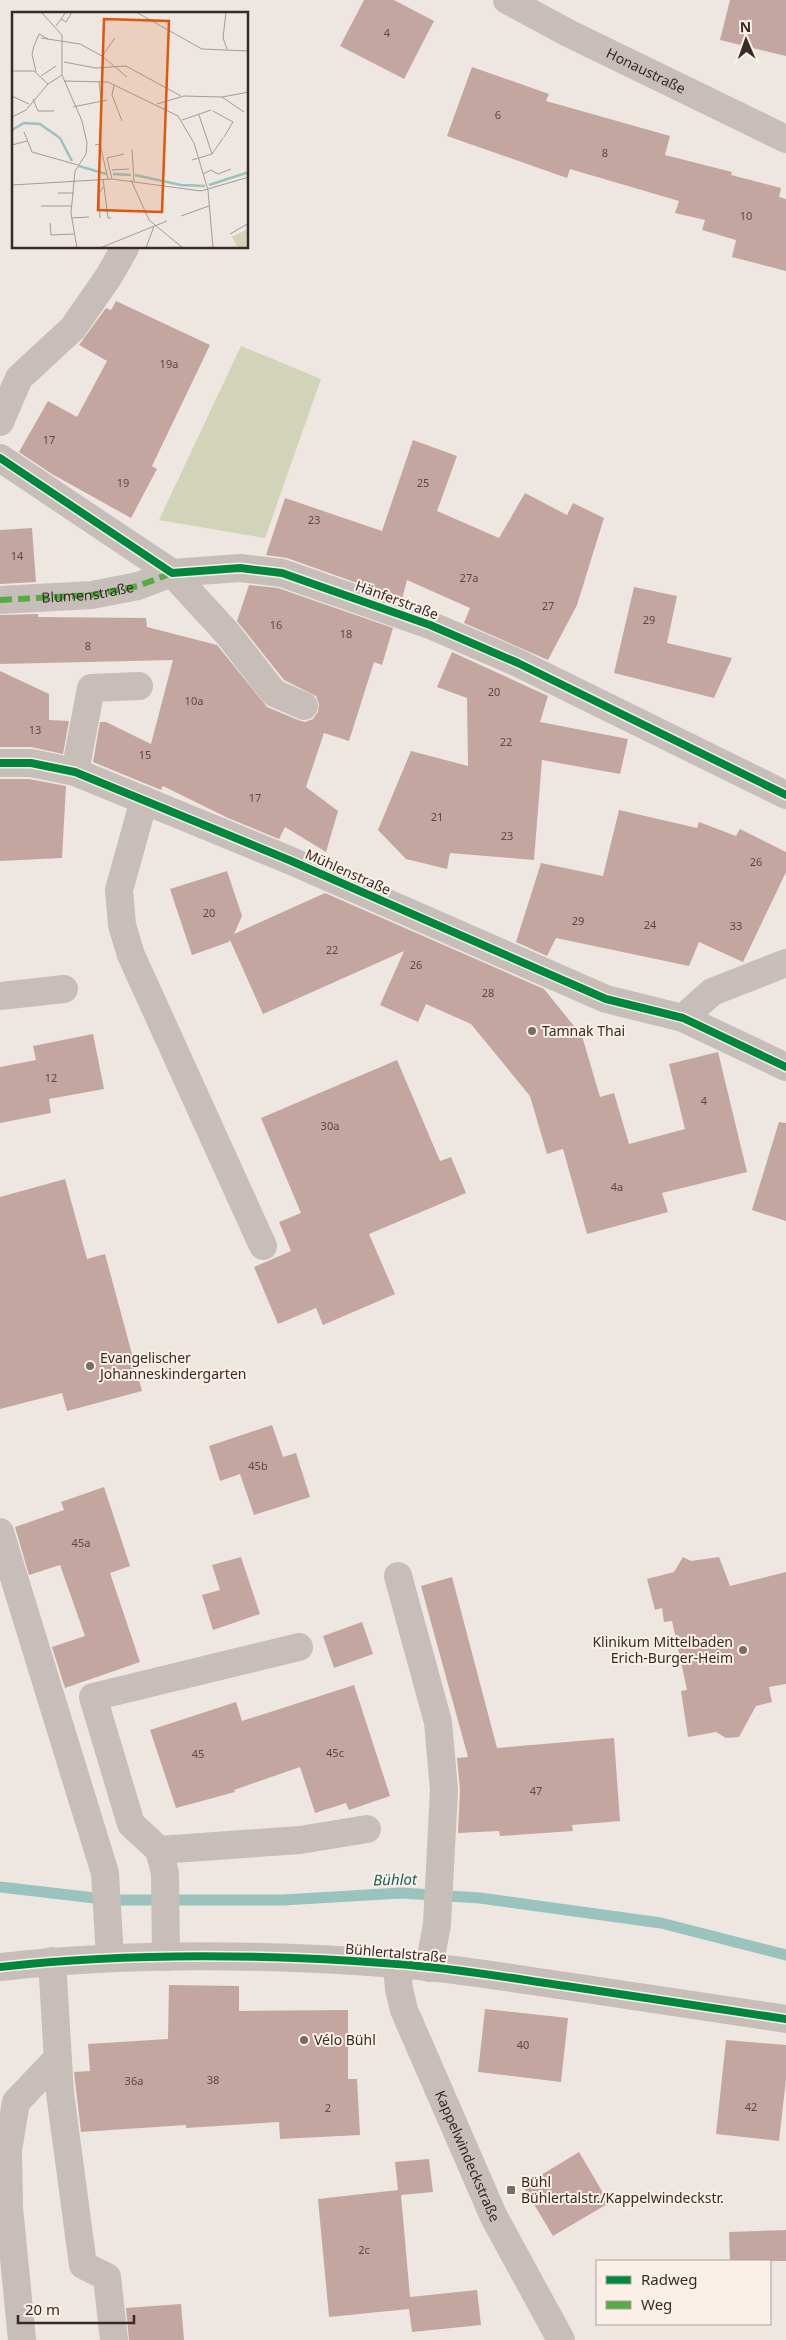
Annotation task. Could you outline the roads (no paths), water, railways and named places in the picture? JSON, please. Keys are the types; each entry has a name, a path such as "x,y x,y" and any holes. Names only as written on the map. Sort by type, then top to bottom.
{"street":[{"name":"Honaustraße","path":"507,0 568,33 786,139"},
{"path":"0,422 19,378 73,328 109,276 124,249"},
{"path":"0,458 172,572 228,634 274,693 304,706"},
{"name":"Hänferstraße","path":"172,572 240,568 282,573 430,625 518,663 786,795"},
{"name":"Blumenstraße","path":"0,600 92,595 138,586 172,572"},
{"path":"75,772 91,688 140,686"},
{"name":"Mühlenstraße","path":"0,763 31,763 75,772 298,864 606,1000 683,1018 786,1067"},
{"path":"144,800 119,890 122,925 131,955 263,1246"},
{"path":"683,1018 712,992 786,963"},
{"path":"0,996 64,989"},
{"path":"0,1532 105,1873 110,1958"},
{"path":"398,1576 438,1722 444,1790 436,1924 429,1968"},
{"path":"166,1957 162,1862 131,1824 93,1697 299,1646"},
{"path":"162,1862 367,1829"},
{"name":"Bühlertalstraße","path":"0,1967 52,1961 166,1957 268,1957 398,1964 786,2019"},
{"path":"52,1961 57,2059 68,2166 83,2265 107,2277 114,2340"},
{"name":"Kappelwindeckstraße","path":"398,1964 399,1989 404,2010 494,2217 561,2340"},
{"path":"22,2340 8,2207 8,2150 16,2102 57,2059"}],"waterway":[{"name":"Bühlot","path":"0,1887 112,1900 283,1900 401,1893 480,1898 661,1923 786,1955"}],"place":[{"name":"Tamnak Thai","path":"532,1031"},
{"name":"Evangelischer Johanneskindergarten","path":"90,1366"},
{"name":"Klinikum Mittelbaden Erich-Burger-Heim","path":"743,1650"},
{"name":"Vélo Bühl","path":"304,2040"},
{"name":"Bühl Bühlertalstr./Kappelwindeckstr.","path":"511,2190"}]}
